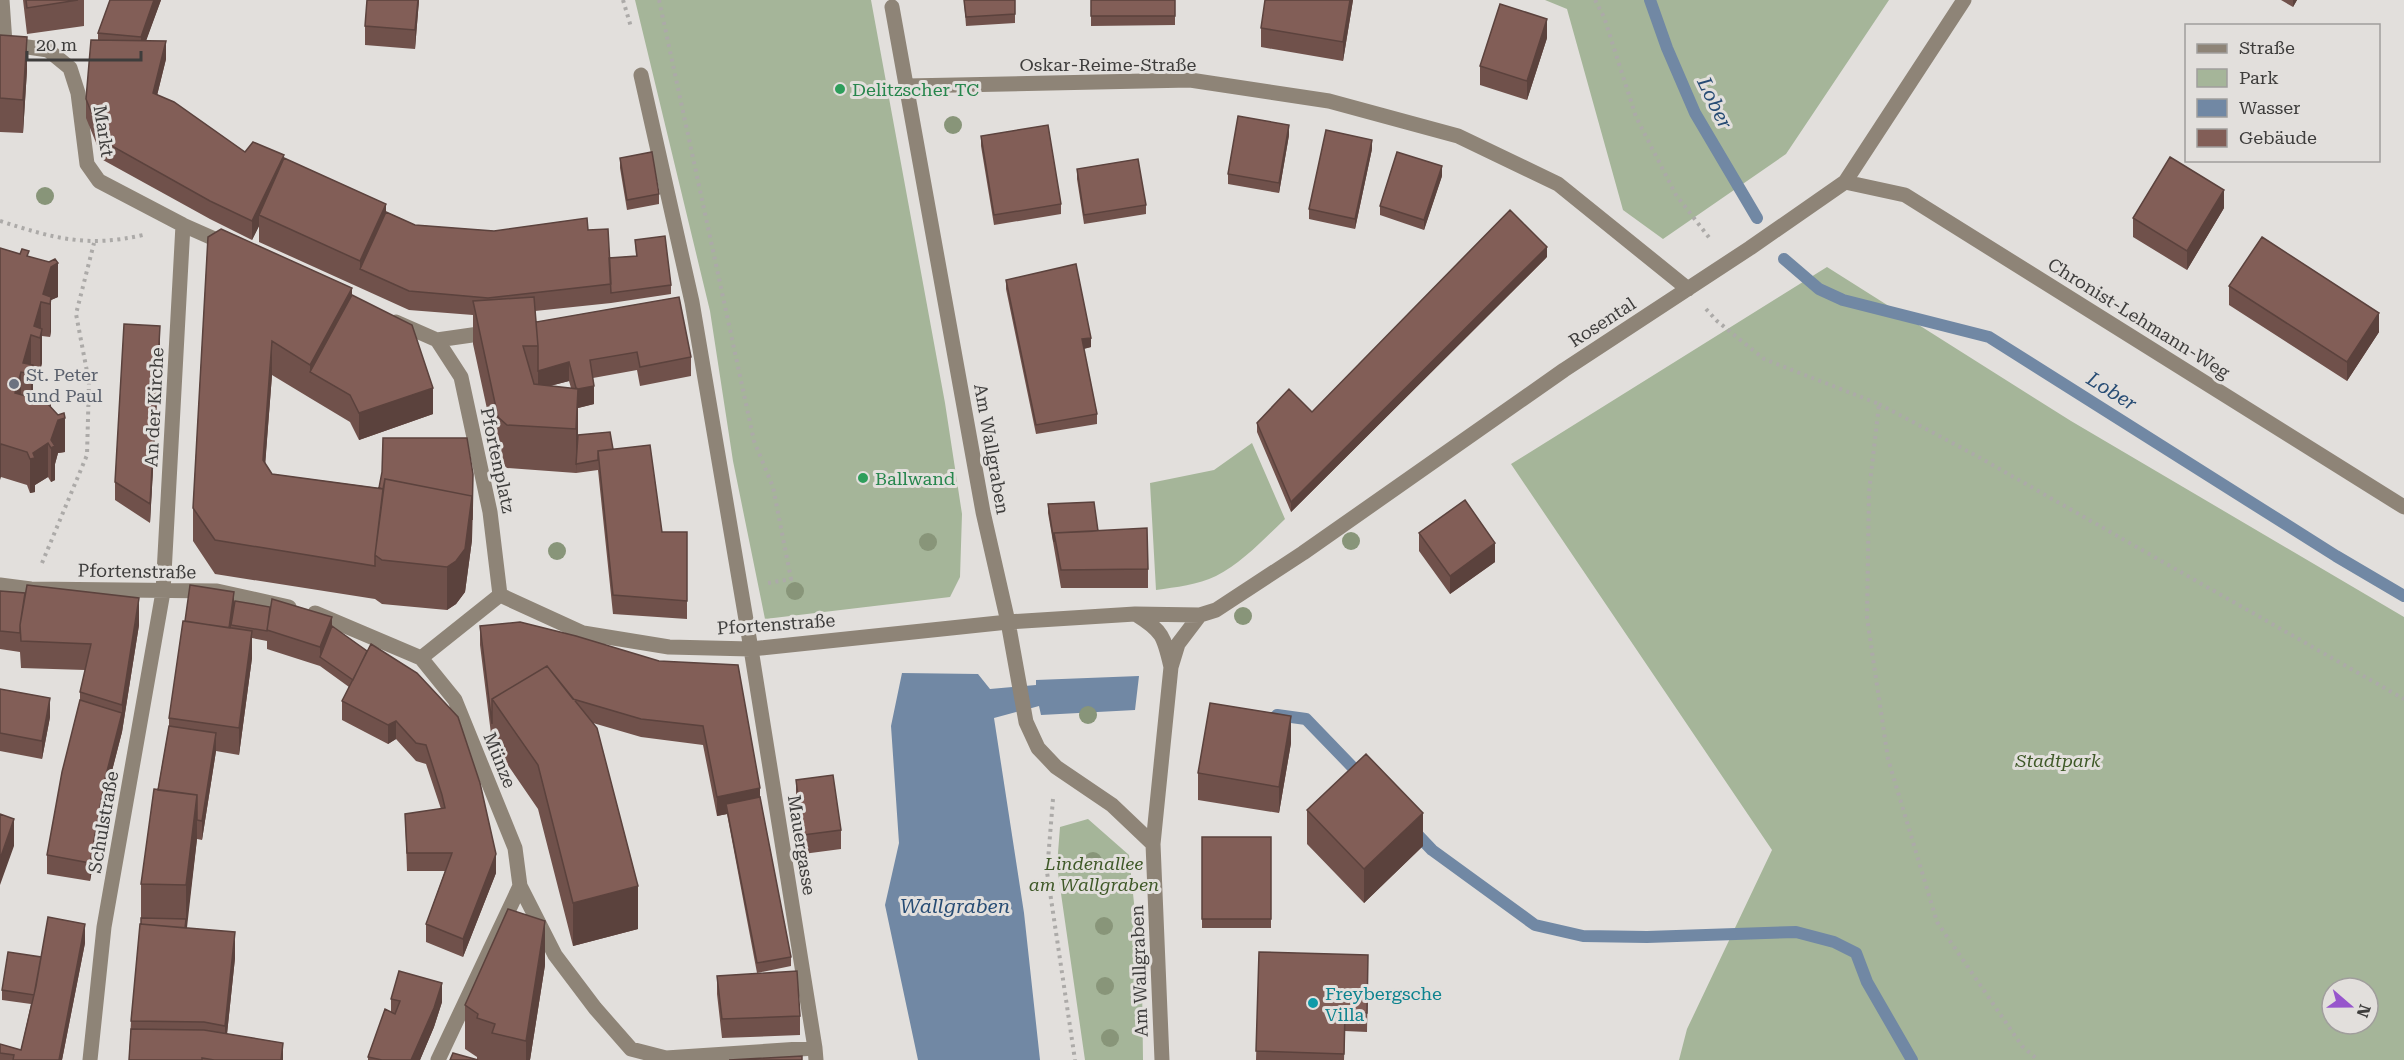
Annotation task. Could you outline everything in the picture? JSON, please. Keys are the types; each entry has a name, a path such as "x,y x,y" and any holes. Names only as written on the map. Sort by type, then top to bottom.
{"street":[{"path":"2,0 2,43"},
{"name":"Rosental","path":"1200,615 1216,609 1293,559 1564,370 1750,248 1845,182 1964,0"},
{"name":"Am Wallgraben","path":"892,7 983,512 1008,622 1026,722 1038,748 1056,766 1112,805 1153,844"},
{"name":"Markt","path":"2,43 48,50 70,68 78,93 87,164 99,181 183,225 236,249"},
{"name":"Mauergasse","path":"641,75 751,649 816,1054"},
{"name":"Oskar-Reime-Straße","path":"907,86 1190,80 1329,101 1458,136 1558,184 1688,289"},
{"name":"Chronist-Lehmann-Weg","path":"1845,182 1905,195 2404,507"},
{"name":"An der Kirche","path":"163,592 183,225"},
{"path":"384,316 437,340 508,329"},
{"name":"Pfortenplatz","path":"437,340 461,377 490,512 500,595"},
{"name":"Pfortenstraße","path":"0,585 31,589 217,591 318,614 421,658"},
{"name":"Schulstraße","path":"90,1060 104,927 163,592"},
{"path":"421,658 500,595"},
{"name":"Pfortenstraße","path":"500,595 584,633 669,647 751,649 1008,622 1135,614 1200,615"},
{"name":"Am Wallgraben","path":"1135,614 1155,626 1165,641 1171,667"},
{"name":"Am Wallgraben","path":"1162,1060 1153,844 1171,667 1178,644 1200,615"},
{"name":"Münze","path":"421,658 455,700 515,848 520,886 555,955 595,1008 631,1048 666,1059 816,1054"},
{"path":"438,1060 520,886"}],"path":[{"path":"623,0 631,27"},
{"path":"659,0 754,441 773,487 791,579 740,588"},
{"path":"1595,0 1604,17 1636,117 1676,195 1728,262"},
{"path":"0,221 48,237 93,243 183,225"},
{"path":"31,589 87,455 89,382 76,314 93,243"},
{"path":"1688,289 1717,321 1764,359 1879,404 1975,455 2404,699"},
{"path":"1879,404 1869,492 1867,618 1888,759 1937,922 2022,1046 2038,1060"},
{"path":"1056,766 1047,872 1075,1060"}],"green space":[{"path":"635,0 871,0 945,403 962,514 960,577 950,597 765,619 733,461 710,311"},
{"path":"1545,0 1889,0 1786,154 1663,239 1623,210 1567,9"},
{"name":"Stadtpark","path":"1827,267 2071,421 2404,617 2404,1060 1679,1060 1687,1029 1772,850 1511,464"},
{"path":"1252,443 1285,519 1244,558 1226,571 1194,584 1156,590 1150,483 1214,470"},
{"name":"Lindenallee am Wallgraben","path":"1088,819 1129,855 1142,980 1143,1060 1085,1060 1057,866 1060,827"}],"water":[{"name":"Wallgraben","path":"902,673 978,674 990,689 1036,685 1036,680 1139,676 1135,710 1041,715 1039,706 994,718 1024,913 1040,1060 918,1060 885,905 899,843 891,726"}],"building":[{"path":"26,0 78,0 27,8"},
{"path":"110,0 154,0 141,37 98,33"},
{"path":"367,0 418,0 415,30 365,26"},
{"path":"964,0 1015,0 1015,14 966,17"},
{"path":"1091,0 1175,0 1175,16 1091,16"},
{"path":"1265,0 1350,0 1343,42 1261,28"},
{"path":"1500,4 1547,19 1527,81 1480,66"},
{"path":"0,35 27,37 23,100 0,98"},
{"path":"91,40 166,41 153,93 174,102 245,152 253,142 284,155 252,221 210,201 103,141 86,99"},
{"path":"1238,116 1289,125 1279,183 1228,174"},
{"path":"1048,125 1061,204 994,215 981,136"},
{"path":"1326,130 1372,140 1355,219 1309,209"},
{"path":"652,152 659,194 627,200 620,158"},
{"path":"1397,152 1442,166 1424,220 1380,206"},
{"path":"2170,157 2224,190 2187,251 2133,218"},
{"path":"284,158 386,204 360,261 259,215"},
{"path":"1138,159 1146,205 1084,215 1077,169"},
{"path":"1510,210 1547,247 1291,502 1257,423 1289,389 1312,412"},
{"path":"386,212 415,225 494,231 587,218 588,230 608,229 611,284 488,298 409,291 360,269"},
{"path":"221,229 352,288 310,365 272,341 263,460 272,474 383,489 375,566 215,540 193,508 208,237"},
{"path":"665,236 671,285 611,293 609,258 637,256 635,240"},
{"path":"2262,237 2379,313 2347,362 2229,286"},
{"name":"St. Peter und Paul","path":"0,248 20,254 22,249 29,251 27,256 49,262 55,259 58,263 51,267 43,294 51,297 50,304 41,302 34,326 42,329 40,338 31,335 23,363 33,365 31,374 21,372 15,393 43,401 48,395 51,399 47,403 58,415 64,413 65,418 58,420 51,440 55,446 51,448 48,443 33,453 35,458 30,459 27,452 1,444 0,447"},
{"path":"1076,264 1091,338 1082,339 1097,414 1036,425 1006,280"},
{"path":"352,295 412,325 433,388 359,413 350,395 310,372"},
{"path":"534,297 538,346 523,346 534,384 578,389 576,429 507,425 498,417 473,301"},
{"path":"679,297 691,357 640,367 637,352 590,360 594,386 578,389 569,362 538,371 536,322"},
{"path":"124,324 160,326 150,504 115,482"},
{"path":"610,432 613,449 598,451 598,460 576,464 578,435"},
{"path":"383,438 467,438 473,474 472,520 472,496 385,479 383,489 379,488"},
{"path":"650,445 662,532 687,532 687,601 613,595 598,451"},
{"path":"385,479 472,496 465,549 456,561 447,567 382,560 375,555"},
{"path":"1465,500 1495,543 1450,576 1419,533"},
{"path":"1094,502 1098,531 1054,533 1054,542 1048,504"},
{"path":"1147,528 1148,569 1061,570 1054,533"},
{"path":"27,585 139,598 122,705 80,692 91,644 21,641 20,625"},
{"path":"190,585 234,592 229,628 185,621"},
{"path":"0,591 25,593 20,633 0,631"},
{"path":"272,599 332,617 320,647 267,630"},
{"path":"235,601 270,607 267,631 231,625"},
{"path":"183,621 252,631 239,728 169,718"},
{"path":"520,622 659,661 738,665 760,788 717,797 703,726 641,719 573,699 547,666 492,699 492,724 480,626"},
{"path":"332,626 367,651 353,680 320,657"},
{"path":"371,644 417,673 458,717 480,783 496,854 463,939 426,924 452,853 407,853 405,814 445,808 426,745 416,743 396,721 388,725 342,701"},
{"path":"547,666 597,728 638,886 573,903 538,765 492,699"},
{"path":"0,689 50,698 42,741 0,733"},
{"path":"80,700 122,713 105,779 90,863 47,855 62,772"},
{"path":"1210,703 1291,716 1279,787 1198,773"},
{"path":"169,726 216,733 202,821 197,820 197,795 158,790"},
{"path":"1366,754 1423,813 1364,869 1307,810"},
{"path":"833,775 841,830 803,835 796,780"},
{"path":"154,789 197,795 186,885 141,884"},
{"path":"760,797 791,957 757,963 726,804"},
{"path":"0,814 14,819 0,859"},
{"path":"1202,837 1271,837 1271,919 1202,919"},
{"path":"508,909 545,921 526,1041 492,1033 495,1024 477,1018 478,1014 465,1005"},
{"path":"48,917 85,924 59,1060 13,1060 14,1055 0,1053 0,1044 21,1050 36,986"},
{"path":"141,918 186,919 185,928 141,924"},
{"path":"140,924 235,932 225,1026 204,1022 131,1021"},
{"path":"8,952 41,957 34,995 2,990"},
{"name":"Freybergsche Villa","path":"1259,952 1368,955 1367,1013 1345,1013 1344,1054 1256,1051"},
{"path":"399,971 442,983 434,1008 411,1060 382,1060 368,1057 385,1009 395,1014 400,1001 391,999"},
{"path":"797,971 800,1016 722,1019 717,976"},
{"path":"131,1029 204,1030 283,1043 281,1060 202,1058 202,1060 129,1060"},
{"path":"453,1053 478,1060 450,1060"},
{"path":"802,1056 802,1060 729,1060"}],"waterway":[{"name":"Lober","path":"1650,0 1667,48 1695,113 1757,218"},
{"name":"Lober","path":"1784,259 1819,289 1843,300 1989,337 2336,556 2404,596"},
{"path":"1277,715 1306,719 1363,778"},
{"path":"1413,830 1432,850 1535,925 1583,936 1647,937 1796,932 1834,942 1856,953 1867,982 1912,1060"}],"place":[{"name":"Delitzscher TC","path":"840,89"},
{"name":"St. Peter und Paul","path":"14,384"},
{"name":"Ballwand","path":"863,478"},
{"name":"Freybergsche Villa","path":"1313,1003"}]}
